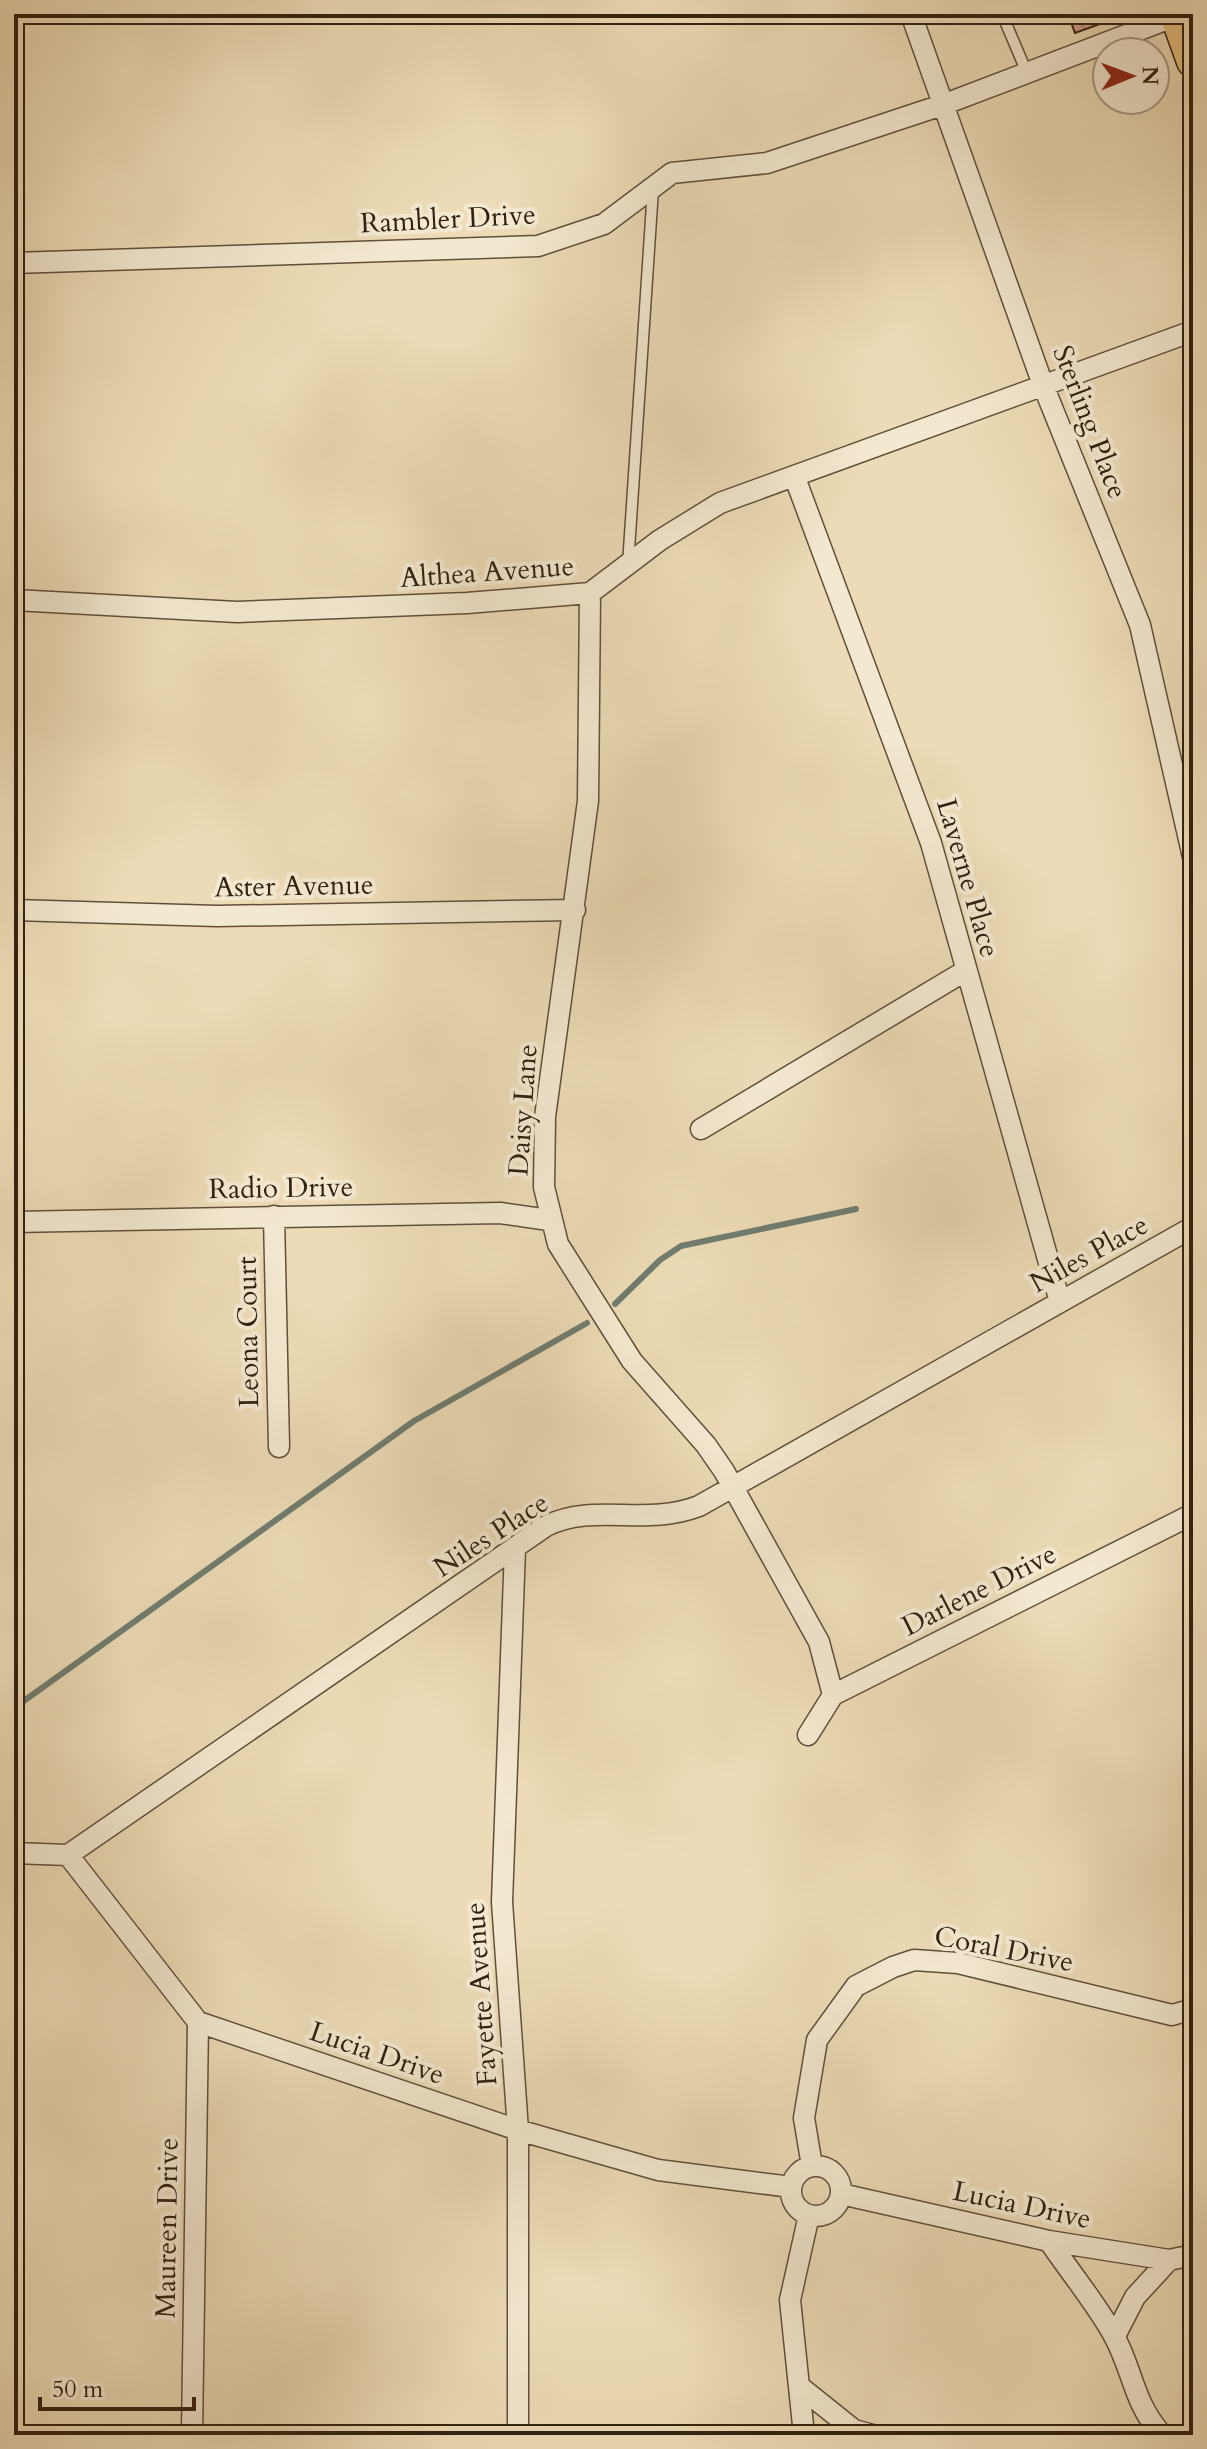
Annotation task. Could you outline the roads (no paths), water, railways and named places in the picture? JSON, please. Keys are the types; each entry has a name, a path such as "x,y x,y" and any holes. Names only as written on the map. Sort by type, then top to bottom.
{"main road":[{"path":"1176,15 1193,61"}],"street":[{"name":"Sterling Place","path":"911,14 1043,385 1140,625 1193,857"},
{"name":"Rambler Drive","path":"14,263 538,246 604,224 672,173 767,163 945,104 1176,15"},
{"name":"Althea Avenue","path":"14,600 237,612 467,603 590,593 720,503 1193,331"},
{"name":"Laverne Place","path":"795,478 911,784 1060,1302"},
{"name":"Daisy Lane","path":"590,593 588,801 545,1117 544,1187 549,1220 558,1244 632,1361 706,1445 735,1489 819,1642 833,1695"},
{"name":"Aster Avenue","path":"14,910 217,916 575,910"},
{"path":"701,1129 965,971"},
{"name":"Radio Drive","path":"14,1222 500,1213 549,1220"},
{"name":"Leona Court","path":"274,1216 279,1447"},
{"name":"Niles Place","path":"68,1855 566,1516 673,1516 735,1489 1193,1227"},
{"name":"Darlene Drive","path":"833,1695 1193,1514"},
{"name":"Fayette Avenue","path":"515,1549 502,1902 518,2130 518,2435"},
{"path":"808,1735 833,1695"},
{"path":"14,1853 68,1855 198,2022"},
{"name":"Coral Drive","path":"812,2166 804,2118 817,2040 856,1986 893,1967 914,1960 958,1963 1172,2015 1193,2009"},
{"name":"Lucia Drive","path":"198,2022 518,2130 658,2170 791,2187"},
{"name":"Maureen Drive","path":"192,2435 198,2022"},
{"path":"812,2166 831,2170 837,2177 841,2194 834,2209 818,2216 809,2215 795,2206 791,2187 801,2170 812,2166"},
{"name":"Lucia Drive","path":"841,2194 1049,2241 1169,2260 1193,2255"},
{"path":"804,2435 790,2300 809,2215"},
{"path":"1049,2241 1115,2336 1130,2383 1162,2435"},
{"path":"1115,2336 1135,2297 1169,2260"},
{"path":"799,2386 854,2430 873,2435"}],"lane":[{"path":"1002,14 1027,73"},
{"path":"628,565 653,187"}],"waterway":[{"path":"615,1304 660,1260 681,1246 856,1209"},
{"path":"14,1708 414,1421 587,1323"}]}
